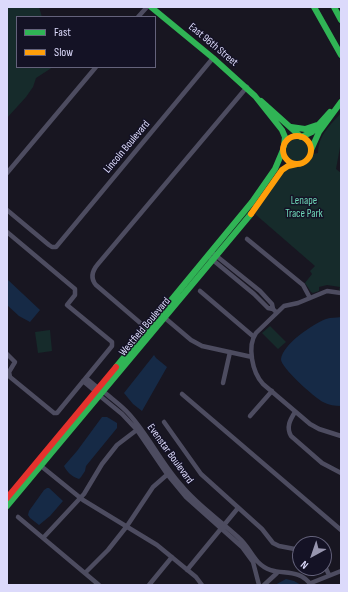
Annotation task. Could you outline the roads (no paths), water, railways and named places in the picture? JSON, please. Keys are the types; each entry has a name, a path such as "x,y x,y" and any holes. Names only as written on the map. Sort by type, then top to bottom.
{"main road":[{"name":"East 96th Street","path":"151,7 247,87 259,100 283,132 285,139 283,148"},
{"path":"314,7 341,55"},
{"path":"334,7 341,20"},
{"name":"East 96th Street","path":"259,100 268,106 288,126 301,136"},
{"path":"340,104 319,132 306,160 297,164 288,160 284,155 283,148 290,138 310,134 331,111 340,104"},
{"path":"288,126 305,129 320,123"},
{"path":"301,136 308,142 311,150"},
{"name":"Westfield Boulevard","path":"7,506 165,318 275,169 283,148"},
{"name":"Westfield Boulevard","path":"7,498 147,329 256,208 282,170 288,166 297,164"}],"street":[{"path":"139,16 146,7"},
{"name":"Lincoln Boulevard","path":"7,210 54,248 213,58"},
{"path":"7,173 95,68"},
{"path":"152,333 96,285 92,277 93,271 247,87"},
{"path":"7,232 74,289 75,295 67,305 112,342 112,346 57,413 51,412 10,377 9,372 15,362 7,354"},
{"path":"247,238 303,285 310,298"},
{"path":"212,256 268,308 275,311"},
{"path":"200,291 254,337"},
{"path":"341,293 327,291 298,303 284,306 275,311 254,337 251,350 258,377 272,392 318,429 341,436"},
{"path":"165,318 196,343 207,348 252,356"},
{"path":"223,383 230,352"},
{"path":"84,380 96,389"},
{"path":"250,416 272,392"},
{"name":"Evenstar Boulevard","path":"102,394 138,429 169,473 191,497 243,542 261,565 277,573 295,573 302,576 311,584"},
{"path":"182,394 341,530"},
{"path":"295,412 288,424 292,436 322,464 341,473"},
{"path":"164,422 201,474 262,529 274,544 292,548"},
{"path":"44,538 89,488 102,464 117,445 138,429"},
{"path":"42,466 80,498 150,540 196,577 202,585"},
{"path":"85,573 108,550 127,526 150,490 169,473"},
{"path":"187,570 238,508"},
{"path":"18,517 99,585"},
{"name":"Evenstar Boulevard","path":"223,526 253,561 259,585"},
{"path":"149,585 172,557"},
{"path":"264,585 277,573"},
{"path":"311,584 327,576"}],"water":[{"path":"7,279 40,310 30,322 19,316 7,305"},
{"path":"341,317 341,406 325,403 313,395 286,369 281,359 287,347 299,335 326,319"},
{"path":"154,355 167,367 142,411 133,404 124,393"},
{"path":"102,417 107,417 117,423 117,428 86,466 81,477 79,479 76,478 70,474 64,466"},
{"path":"47,488 49,488 63,501 50,516 39,525 28,515 29,511"},
{"path":"286,579 294,581 301,585 275,585"}],"park label":[{"name":"Lenape Trace Park","path":"304,207"}]}
